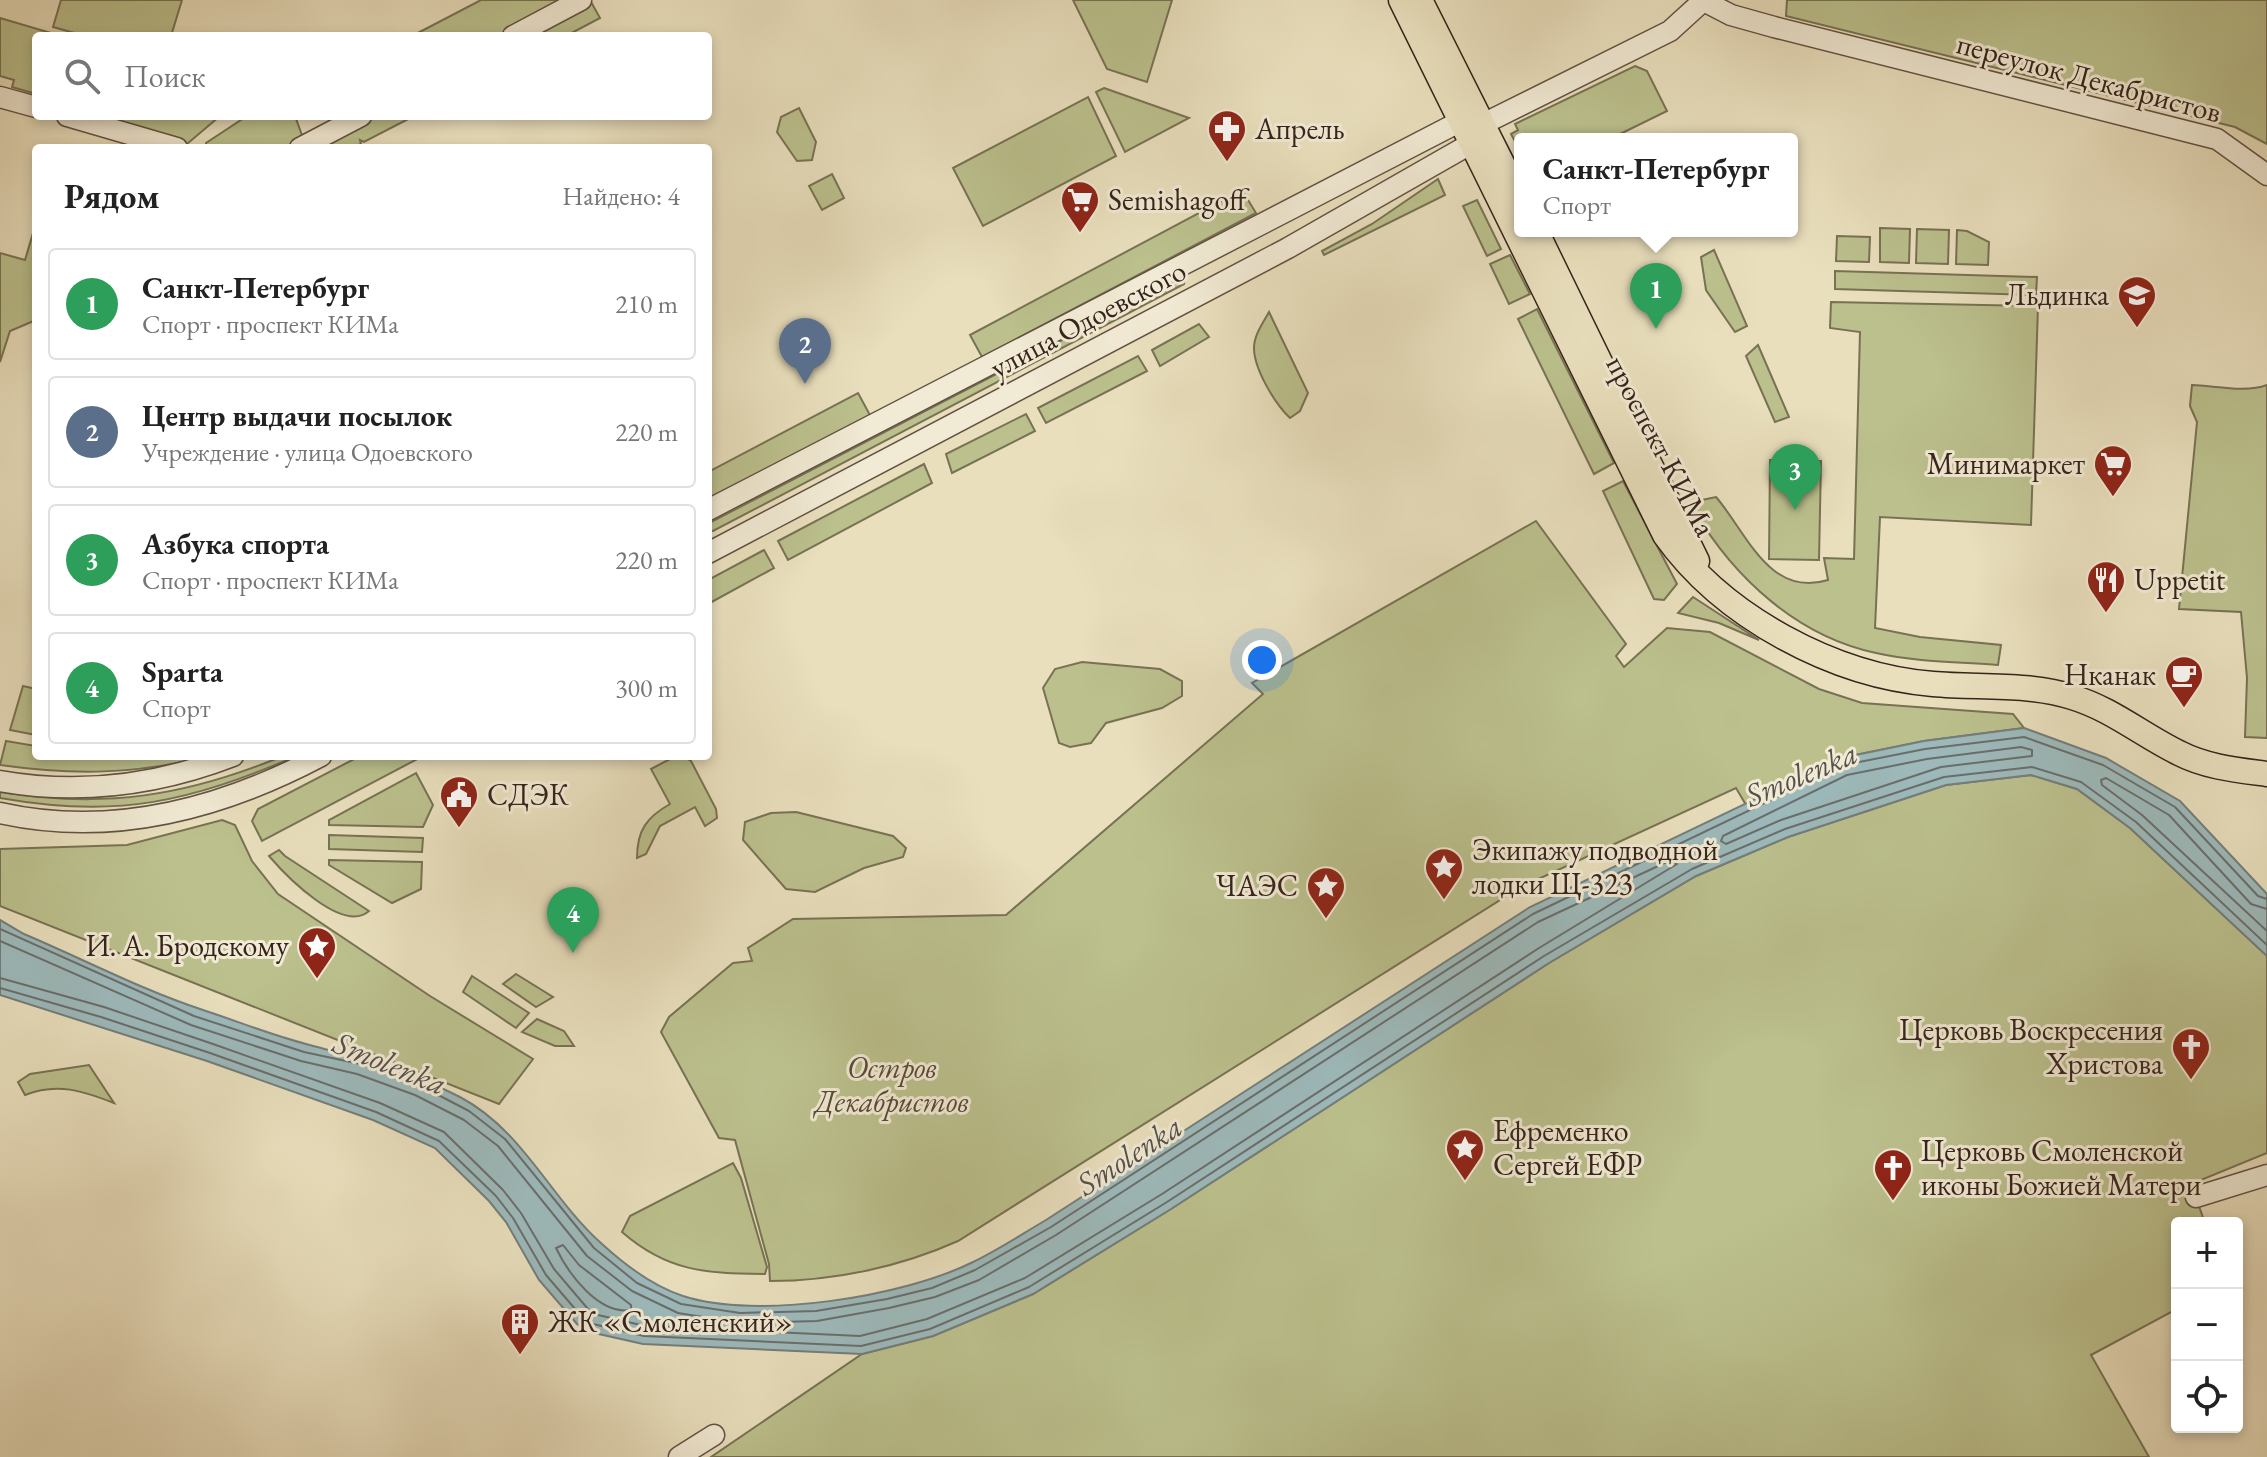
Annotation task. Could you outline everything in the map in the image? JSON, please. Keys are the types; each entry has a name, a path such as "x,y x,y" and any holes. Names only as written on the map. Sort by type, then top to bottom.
{"main road":[{"name":"проспект КИМа","path":"1401,0 1472,130 1514,218"},
{"name":"проспект КИМа","path":"1420,0 1472,130 1514,190"},
{"name":"проспект КИМа","path":"1523,237 1665,535 1681,558 1702,574"},
{"name":"проспект КИМа","path":"1539,237 1702,574"},
{"path":"1702,574 1763,625 1834,663 1903,681 2067,695 2111,712 2200,762 2267,774"}],"street":[{"path":"521,32 581,0"},
{"name":"улица Одоевского","path":"712,508 1188,262 1472,130 1670,31 1704,0"},
{"name":"переулок Декабристов","path":"1704,0 1731,15 1774,27 2217,139 2267,175"},
{"path":"0,97 32,106"},
{"path":"81,120 163,144"},
{"path":"308,144 353,120"},
{"name":"улица Одоевского","path":"712,551 1204,292 1472,130"},
{"path":"1188,262 1204,292"},
{"path":"0,781 73,788 142,782 197,770 223,760"},
{"path":"0,813 71,823 163,817 262,783 312,760"},
{"path":"2196,1197 2267,1175"},
{"path":"679,1457 714,1435"}],"green space":[{"path":"61,0 182,0 172,32 71,32 53,27"},
{"path":"481,0 568,0 508,32 420,32"},
{"path":"590,0 600,18 574,32 530,32"},
{"path":"1073,0 1172,0 1147,82 1107,69"},
{"path":"1787,0 2267,0 2267,144 2235,127 1786,16"},
{"path":"0,18 47,32 32,32 32,93 12,87 14,80 0,76"},
{"path":"1635,66 1647,71 1667,111 1622,133 1514,133 1514,140 1511,134 1518,130 1515,124"},
{"path":"1104,88 1189,118 1125,152 1096,92"},
{"path":"1088,97 1116,156 983,226 953,168"},
{"path":"799,108 816,142 812,160 797,161 777,132 781,117"},
{"path":"106,120 215,120 187,144"},
{"path":"241,120 296,120 303,138 293,144 206,143"},
{"path":"363,120 406,120 364,142 360,140 361,144 320,143"},
{"path":"832,174 844,198 822,210 809,186"},
{"path":"1438,179 1445,195 1324,255 1322,251 1372,224"},
{"path":"1242,190 1256,213 982,357 970,335"},
{"path":"1477,200 1501,249 1487,256 1463,206"},
{"path":"1880,228 1910,229 1909,263 1880,262"},
{"path":"1917,229 1949,230 1948,264 1916,263"},
{"path":"1957,230 1967,231 1989,242 1988,265 1956,264"},
{"path":"32,236 32,322 10,331 0,362 0,253 25,260"},
{"path":"1837,236 1870,237 1869,262 1836,261"},
{"path":"1714,250 1747,326 1735,332 1706,290 1701,257"},
{"path":"1510,255 1530,294 1509,304 1490,264"},
{"path":"1835,271 2037,277 2036,295 1835,289"},
{"path":"1185,279 1184,284 713,531 712,521"},
{"path":"1831,302 2038,306 2031,525 1880,517 1875,628 1920,637 2001,645 1998,665 1891,656 1847,645 1820,633 1770,601 1748,581 1728,559 1694,510 1702,500 1716,497 1762,559 1790,580 1808,583 1828,580 1824,558 1854,559 1860,332 1830,328"},
{"path":"1537,309 1614,463 1594,474 1518,319"},
{"path":"1269,312 1308,393 1300,411 1290,418 1266,386 1255,356 1256,338"},
{"path":"1199,324 1209,337 1160,366 1152,350"},
{"path":"1758,345 1789,417 1775,422 1746,356"},
{"path":"1138,356 1147,371 1046,423 1038,408"},
{"path":"2192,385 2240,389 2267,385 2267,738 2245,737 2247,678 2241,612 2179,609 2197,422 2190,406"},
{"path":"858,393 871,417 712,501 712,470"},
{"path":"1026,414 1035,431 952,473 946,454"},
{"path":"1770,460 1821,461 1819,560 1769,559"},
{"path":"924,464 932,483 788,560 778,541"},
{"path":"1623,481 1677,584 1664,600 1654,599 1603,491"},
{"name":"Остров Декабристов","path":"1536,521 1626,644 1616,656 1624,667 1667,628 1710,632 1819,689 1862,703 2013,714 2024,728 1924,741 1841,758 1746,805 1736,788 1521,887 958,1241 866,1271 770,1281 769,1264 735,1140 719,1138 661,1032 669,1017 733,963 752,961 748,948 793,919 1006,915 1263,694 1252,683"},
{"path":"764,550 774,568 712,602 712,578"},
{"path":"1693,597 1759,640 1719,623 1678,613"},
{"path":"1082,662 1160,669 1182,681 1182,696 1162,708 1106,723 1091,743 1070,747 1059,743 1043,688 1055,669"},
{"path":"23,686 32,688 32,734 10,730"},
{"path":"6,741 32,745 32,760 190,760 129,770 78,772 0,765"},
{"path":"273,760 287,760 221,785 152,802 81,807 0,798 0,792 38,797 110,799 178,789"},
{"path":"352,760 415,760 262,841 252,821 258,809"},
{"path":"668,760 691,761 716,809 717,818 705,826 695,807 660,826 646,854 637,858 645,825 670,804 651,769"},
{"path":"416,773 433,805 423,827 329,825 329,820"},
{"path":"2031,775 2077,789 2130,828 2267,956 2267,1153 2191,1184 2203,1217 2171,1217 2171,1312 2091,1355 2149,1457 711,1457 862,1354 933,1336 1033,1294 1171,1209 1549,963 1696,876 1788,837 1946,785"},
{"path":"796,812 893,836 906,848 903,857 864,868 815,892 786,889 743,840 745,822 771,813"},
{"path":"222,820 235,825 252,861 278,894 430,996 533,1059 499,1104 0,906 0,849 127,845"},
{"path":"329,835 423,838 422,852 329,849"},
{"path":"279,850 369,911 358,916 345,915 316,900 269,856"},
{"path":"329,860 422,862 421,889 392,903 329,865"},
{"path":"516,974 553,997 536,1007 503,984"},
{"path":"472,976 529,1013 516,1028 463,992"},
{"path":"537,1019 564,1031 574,1046 555,1046 522,1032"},
{"path":"89,1065 114,1103 59,1089 25,1095 18,1082 30,1074"},
{"path":"733,1163 741,1178 767,1267 765,1274 688,1268 655,1255 622,1232 630,1216"}],"water":[{"path":"2024,728 2106,758 2180,801 2267,894 2267,956 2130,828 2077,789 2031,775 1946,785 1788,837 1696,876 1549,963 1171,1209 1033,1294 933,1336 862,1354 643,1344 590,1332 577,1324 539,1280 506,1222 489,1201 435,1148 373,1120 207,1061 0,995 0,920 24,934 180,1002 280,1036 403,1072 460,1097 502,1128 602,1244 660,1287 714,1303 750,1306 830,1301 909,1285 992,1252 1530,907 1841,758 1924,741"}],"place":[{"name":"Апрель","path":"1227,163"},
{"name":"Semishagoff","path":"1080,234"},
{"name":"Санкт-Петербург","path":"1656,329"},
{"name":"Льдинка","path":"2137,329"},
{"name":"Центр выдачи посылок","path":"805,384"},
{"name":"Минимаркет","path":"2113,498"},
{"name":"Азбука спорта","path":"1795,510"},
{"name":"Uppetit","path":"2106,614"},
{"name":"Нканак","path":"2184,709"},
{"name":"СДЭК","path":"459,829"},
{"name":"Экипажу подводной лодки Щ-323","path":"1444,901"},
{"name":"ЧАЭС","path":"1326,920"},
{"name":"Sparta","path":"573,953"},
{"name":"И. А. Бродскому","path":"317,980"},
{"name":"Церковь Воскресения Христова","path":"2191,1081"},
{"name":"Ефременко Сергей ЕФР","path":"1465,1182"},
{"name":"Церковь Смоленской иконы Божией Матери","path":"1893,1202"},
{"name":"ЖК «Смоленский»","path":"520,1356"}],"water label":[{"name":"Smolenka","path":"1801,774"},
{"name":"Smolenka","path":"390,1063"},
{"name":"Smolenka","path":"1129,1155"}]}
